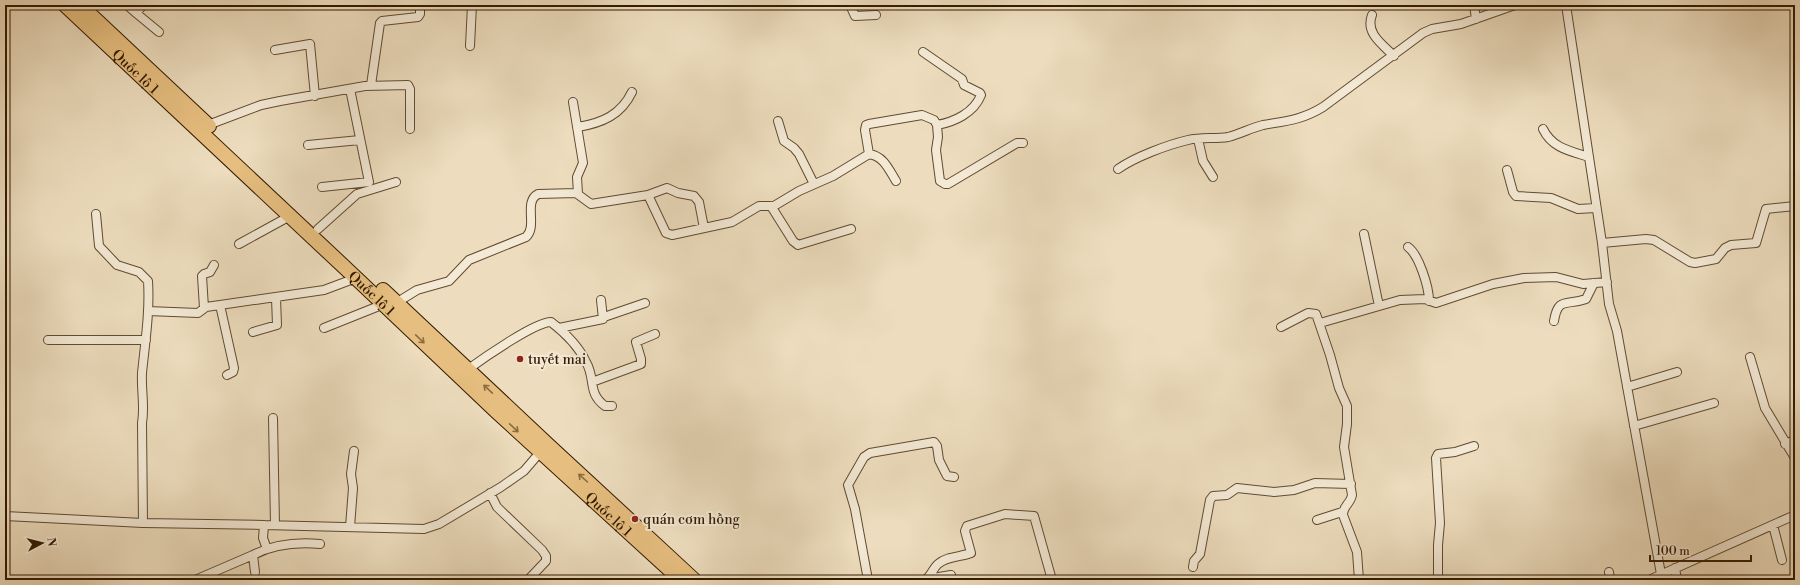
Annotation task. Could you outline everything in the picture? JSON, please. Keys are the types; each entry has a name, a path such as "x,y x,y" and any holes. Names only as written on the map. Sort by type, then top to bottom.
{"highway":[{"name":"Quốc lộ 1","path":"65,5 356,278 390,304 467,370 543,448 694,580"},
{"name":"Quốc lộ 1","path":"85,7 318,229 390,304 680,580"}],"street":[{"path":"127,5 159,32"},
{"path":"136,13 144,5"},
{"path":"371,85 380,23 382,21 418,17 420,14 420,5"},
{"path":"470,46 472,5"},
{"path":"850,5 855,16 876,15"},
{"path":"1474,5 1476,19"},
{"path":"1118,169 1137,158 1188,140 1199,144 1260,126 1282,123 1306,116 1323,107 1428,30 1461,24 1515,5"},
{"path":"1566,7 1602,243 1609,304 1616,325 1661,574"},
{"path":"1372,15 1370,22 1372,33 1394,56"},
{"path":"275,50 310,44 315,96"},
{"path":"923,52 962,79 964,85 980,93 981,95 978,101 967,113 957,119 937,125"},
{"path":"208,125 261,105 371,85 409,85 410,129"},
{"path":"322,187 369,182 350,89"},
{"path":"578,127 599,122 611,115 626,103 632,92"},
{"path":"573,102 583,163 577,177 578,194"},
{"path":"869,154 865,130 867,124 922,116 934,120 937,125 937,157 940,181 948,184 1017,144 1023,144"},
{"path":"778,121 784,141 799,154 814,184"},
{"path":"1543,129 1546,136 1553,144 1588,157"},
{"path":"308,145 360,140"},
{"path":"1199,144 1203,161 1213,177"},
{"path":"648,195 667,235 672,235 732,222 759,206 771,206 832,176 869,154 875,155 882,159 896,181"},
{"path":"1507,170 1513,192 1516,196 1551,198 1578,209 1596,208"},
{"path":"318,229 357,194 396,182"},
{"path":"324,328 390,304 417,290 449,281 469,260 526,237 531,231 531,207 537,194 578,194 591,204 648,195 670,188 678,193 694,196 699,202 704,228"},
{"path":"771,206 793,241 798,245 851,229"},
{"path":"1602,243 1646,239 1654,240 1690,262 1714,260 1718,258 1725,248 1731,245 1756,243 1766,209 1795,206"},
{"path":"96,214 99,246 117,265 139,272 147,279 148,311 142,375 144,411 142,423 143,523"},
{"path":"239,244 290,216"},
{"path":"1364,234 1379,306"},
{"path":"1408,247 1413,250 1418,260 1428,288 1429,301"},
{"path":"204,308 202,276 210,272 214,264"},
{"path":"1320,323 1400,300 1421,299 1436,303 1493,284 1524,278 1556,276 1579,284 1607,282"},
{"path":"148,311 198,313 204,308 220,305 324,290 356,278"},
{"path":"1554,321 1556,310 1559,305 1586,299 1594,283"},
{"path":"253,332 275,327 277,325 276,298"},
{"path":"601,300 604,317"},
{"path":"559,328 593,322 645,303"},
{"path":"220,305 234,368 233,372 227,375"},
{"path":"1281,327 1311,313 1316,314 1339,388 1347,406 1347,424 1344,447 1352,498 1342,512 1317,520"},
{"path":"467,370 493,351 544,323 551,322 559,328 586,361 592,376 594,396 605,406 612,406"},
{"path":"592,382 641,364 636,342 655,334"},
{"path":"48,340 146,340"},
{"path":"1750,357 1762,402 1785,444 1795,458"},
{"path":"1627,387 1677,372"},
{"path":"1634,426 1714,403"},
{"path":"273,418 275,525"},
{"path":"1785,444 1795,440"},
{"path":"868,580 855,509 848,487 864,457 870,453 934,442 937,446 938,460 947,476 954,476"},
{"path":"1438,580 1438,545 1440,523 1436,458 1438,454 1455,452 1474,446"},
{"path":"5,516 143,523 264,532 275,525 419,529 432,527 520,474 543,448"},
{"path":"350,527 353,485 351,474 354,451"},
{"path":"1193,567 1194,561 1200,554 1210,500 1213,496 1227,495 1237,488 1274,492 1294,490 1315,483 1351,484"},
{"path":"490,493 497,507 545,554 546,561 528,580"},
{"path":"1342,512 1357,552 1359,580"},
{"path":"926,579 936,565 942,561 971,553 971,547 965,531 967,526 1011,513 1034,516 1052,580"},
{"path":"1650,580 1795,515"},
{"path":"1772,525 1782,560"},
{"path":"264,532 267,549"},
{"path":"195,580 206,578 267,549 291,543 320,544"},
{"path":"253,555 256,572"},
{"path":"1675,568 1677,580"},
{"path":"926,579 951,575"}],"place":[{"name":"tuyết mai","path":"520,359"},
{"name":"quán cơm hồng","path":"635,519"}]}
